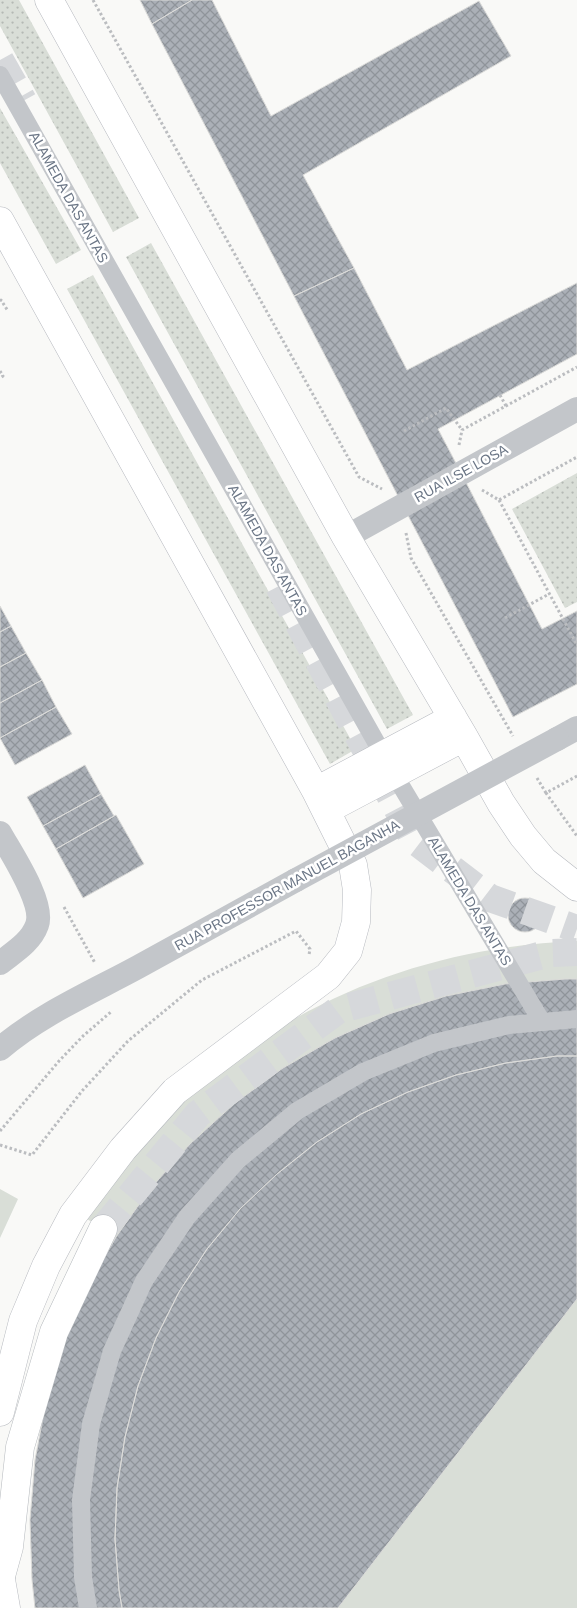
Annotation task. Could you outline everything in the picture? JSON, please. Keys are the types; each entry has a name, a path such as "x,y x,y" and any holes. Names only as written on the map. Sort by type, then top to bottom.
{"main road":[{"path":"49,0 346,537 459,727 501,804 523,836 544,861 577,887"},
{"path":"0,221 321,800 353,865 357,890 356,922 348,951 328,976 174,1092 123,1149 74,1215 46,1266 23,1321 0,1412"},
{"path":"321,800 459,727"},
{"path":"6,1608 0,1575 9,1547 20,1447 54,1332 103,1229"}],"street":[{"name":"ALAMEDA DAS ANTAS","path":"0,75 389,764 542,1022"},
{"name":"RUA ILSE LOSA","path":"346,537 577,409"},
{"name":"RUA PROFESSOR MANUEL BAGANHA","path":"0,1049 48,1016 85,995 567,733"},
{"path":"0,833 30,886 37,906 38,924 25,944 0,963"},
{"path":"88,1608 83,1577 81,1500 91,1424 112,1350 140,1290 186,1217 238,1160 297,1111 363,1072 434,1043 509,1025 577,1019"}],"path":[{"path":"94,0 359,477 385,491"},
{"path":"0,301 8,311"},
{"path":"462,430 577,367"},
{"path":"0,371 3,376 0,378"},
{"path":"500,395 506,406"},
{"path":"404,431 446,408 462,430 458,452"},
{"path":"499,500 577,457"},
{"path":"478,487 499,500 577,645"},
{"path":"405,528 410,558 517,743"},
{"path":"505,618 549,594"},
{"path":"536,776 577,836"},
{"path":"546,793 577,776"},
{"path":"70,918 88,951"},
{"path":"0,1145 32,1155 82,1091 128,1042 202,980 296,931"},
{"path":"0,1131 59,1061"}],"shaded area":[{"path":"0,0 19,0 139,218 113,232 0,26"},
{"path":"0,108 81,250 56,264 0,163"},
{"path":"151,243 413,715 387,729 126,257"},
{"path":"93,275 356,749 330,764 67,289"},
{"path":"577,473 577,602 565,608 512,509"},
{"path":"577,941 577,1608 35,1608 30,1520 35,1460 46,1402 87,1289 116,1237 87,1219 131,1157 161,1123 204,1082 250,1046 299,1016 351,991 405,971 461,956 518,946"},
{"path":"0,1189 18,1199 0,1238"}],"building":[{"path":"140,0 192,0 152,24"},
{"path":"192,0 212,0 271,116 479,1 511,56 303,175 354,268 294,296 152,24"},
{"path":"354,268 407,370 577,283 577,354 438,429 459,469 400,500 294,296"},
{"path":"459,469 542,629 577,611 577,684 513,717 400,500"},
{"path":"0,606 11,626 0,632"},
{"path":"11,626 26,653 0,667 0,632"},
{"path":"26,653 42,680 0,703 0,667"},
{"path":"42,680 56,707 0,738 0,703"},
{"path":"56,707 72,734 15,765 0,738"},
{"path":"85,765 101,794 43,826 27,797"},
{"path":"101,794 114,816 56,849 43,826"},
{"path":"116,815 144,864 83,898 56,849"},
{"path":"525,898 537,903 542,915 537,927 525,932 513,927 508,915 513,903"},
{"path":"577,979 577,1056 557,1056 506,1063 456,1075 408,1092 361,1114 317,1142 277,1174 240,1209 207,1249 179,1292 156,1338 138,1386 125,1437 117,1488 115,1539 122,1608 35,1608 30,1520 35,1460 46,1402 63,1344 87,1289 116,1237 150,1189 190,1144 235,1103 283,1068 335,1038 389,1014 446,996 505,984"},
{"path":"557,1056 577,1056 577,1299 338,1608 122,1608 115,1539 117,1488 125,1437 138,1386 156,1338 179,1292 207,1249 240,1209 277,1174 317,1142 361,1114 408,1092 456,1075 506,1063"}],"tunnel":[{"path":"0,60 23,101"},
{"path":"279,586 414,840 490,898 577,929"},
{"path":"103,1229 198,1114 338,1010 550,953 577,952"}]}
